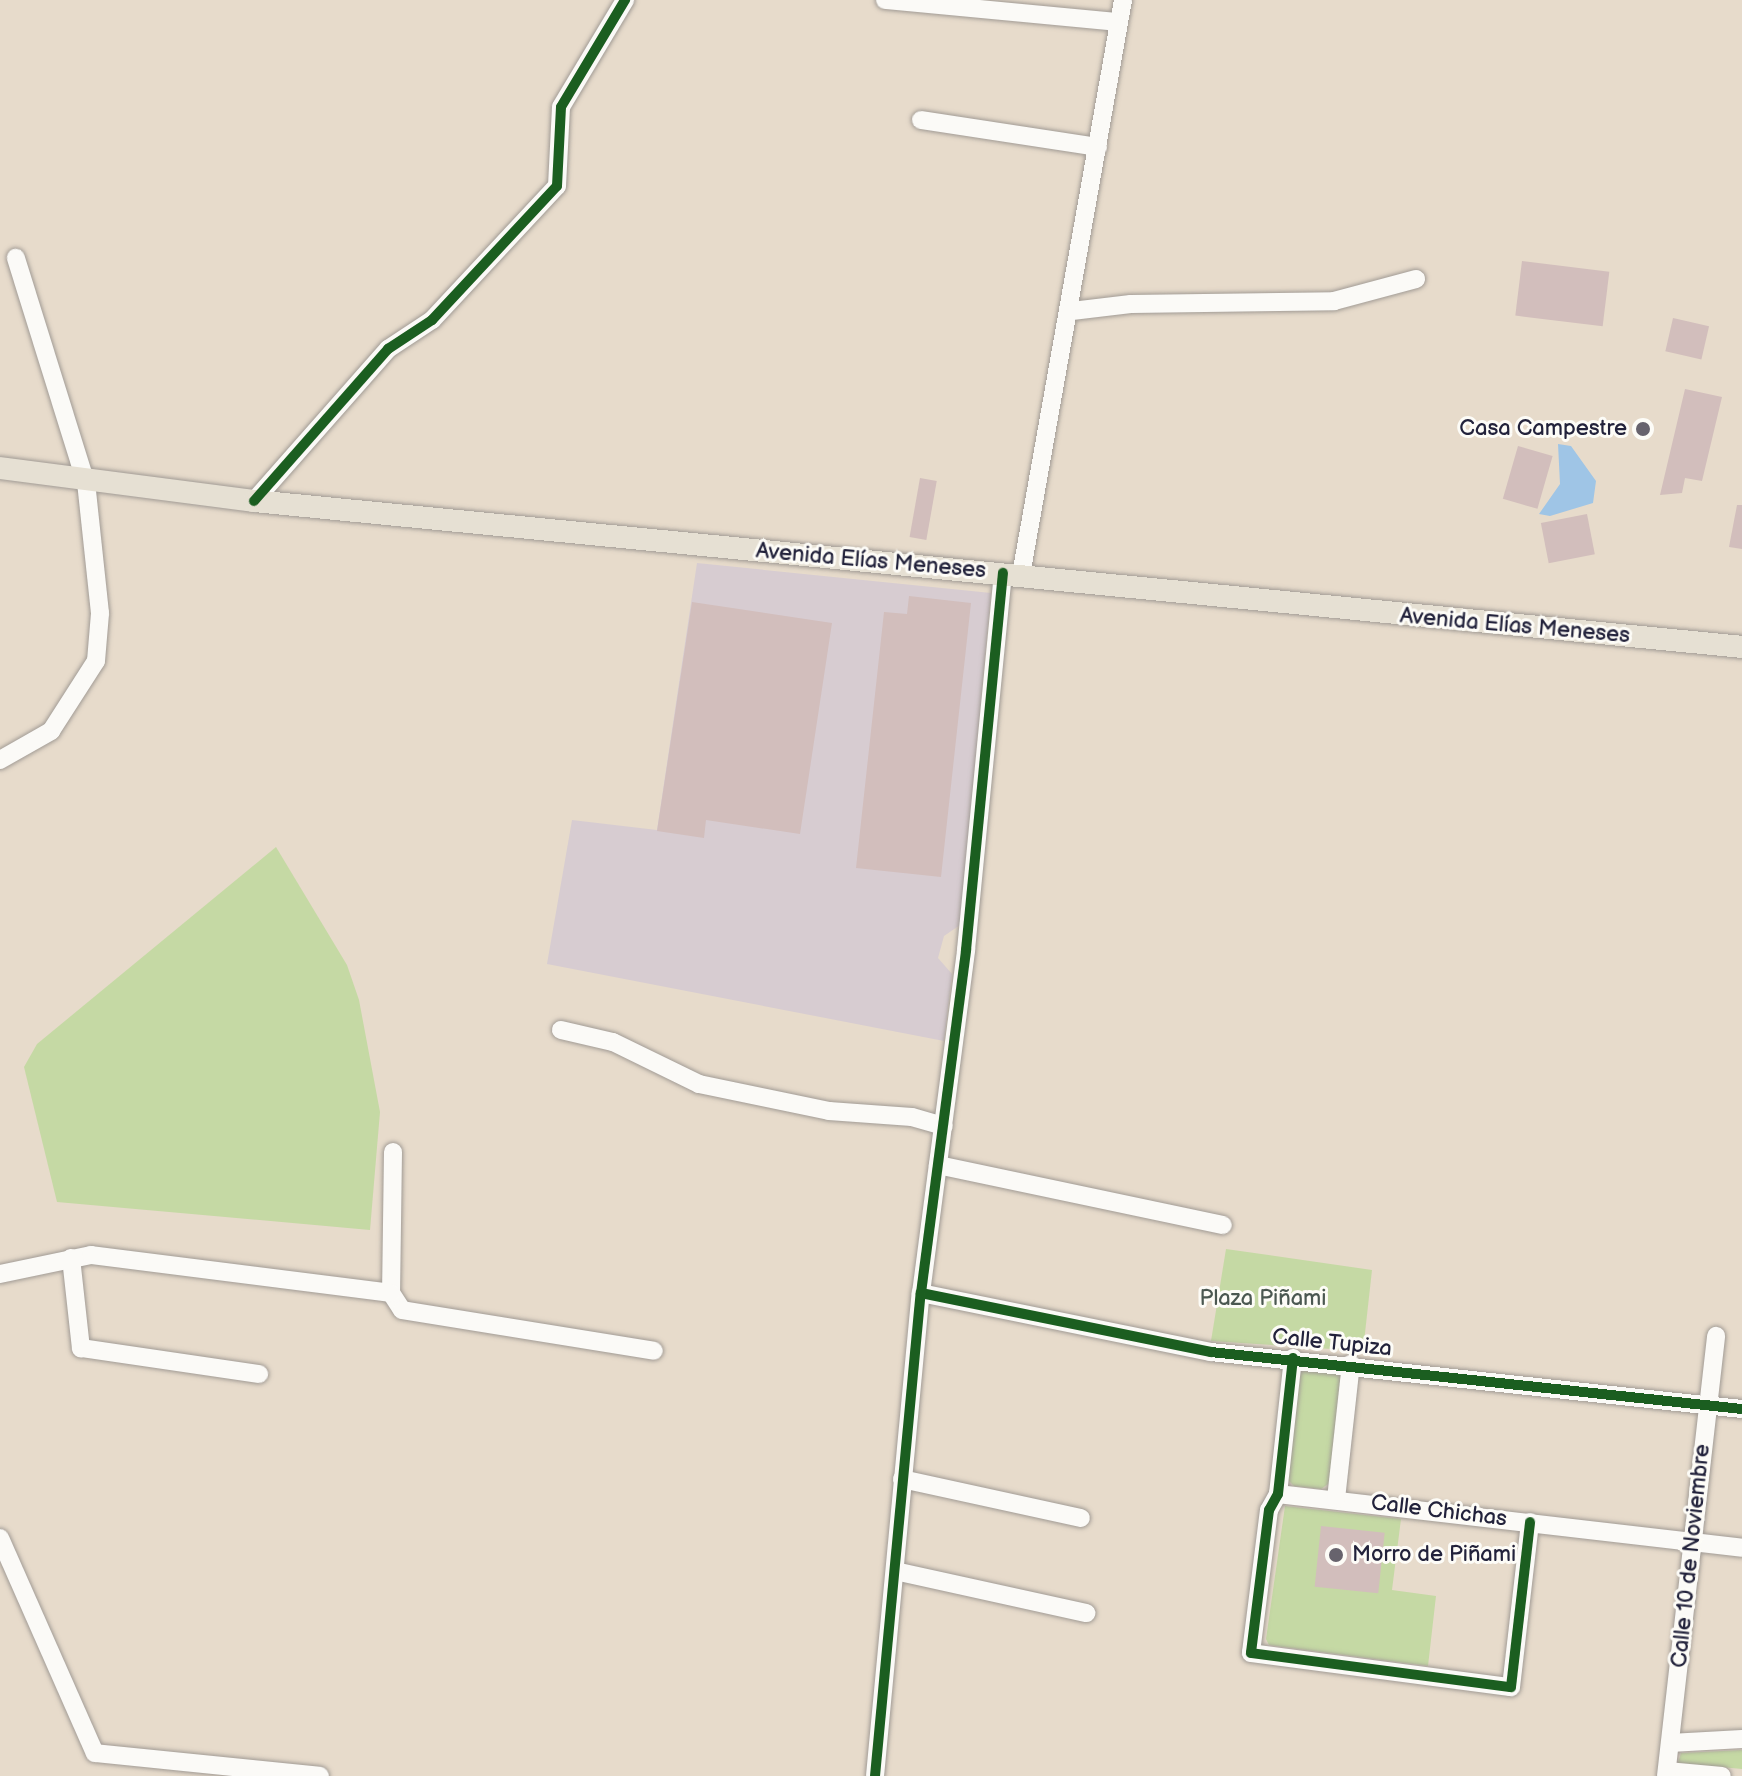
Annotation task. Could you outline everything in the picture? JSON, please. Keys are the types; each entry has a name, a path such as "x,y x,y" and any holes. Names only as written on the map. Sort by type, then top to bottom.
{"main road":[{"name":"Avenida Elías Meneses","path":"0,468 86,483 254,501 1742,647"}],"street":[{"path":"254,501 388,349 432,320 557,186 561,107 625,0"},
{"path":"885,0 1118,22"},
{"path":"875,1776 921,1293 1012,574 1072,311 1123,0"},
{"path":"921,120 1098,147"},
{"path":"0,760 51,731 96,661 100,613 86,483 16,258"},
{"path":"1072,311 1131,304 1334,301 1416,279"},
{"path":"561,1030 613,1042 699,1084 829,1111 912,1117 944,1126"},
{"path":"393,1152 391,1293 402,1310 654,1351"},
{"path":"938,1165 1223,1225"},
{"path":"0,1274 91,1255 391,1293"},
{"path":"71,1258 81,1348 259,1374"},
{"name":"Calle Tupiza","path":"921,1293 1211,1352 1351,1364 1742,1409"},
{"name":"Calle 10 de Noviembre","path":"1667,1773 1716,1336"},
{"path":"1293,1358 1278,1494 1269,1510 1251,1653 1511,1687 1530,1522"},
{"path":"1336,1499 1351,1364"},
{"path":"902,1479 1081,1518"},
{"name":"Calle Chichas","path":"1278,1494 1742,1548"},
{"path":"0,1538 95,1753 320,1776"},
{"path":"895,1571 1086,1613"},
{"path":"1670,1743 1742,1739"},
{"path":"1667,1773 1722,1776"}],"shaded area":[{"path":"697,563 991,593 960,925 944,936 938,958 952,974 944,1041 547,964 572,820 657,830"}],"green space":[{"path":"276,847 347,965 359,1000 380,1112 370,1230 57,1202 24,1067 37,1044"},
{"name":"Plaza Piñami","path":"1226,1249 1372,1270 1363,1351 1211,1341"},
{"name":"Plaza Piñami","path":"1301,1371 1339,1373 1342,1378 1331,1482 1321,1489 1294,1486 1287,1479"},
{"name":"Morro de Piñami","path":"1285,1506 1401,1519 1392,1590 1436,1596 1428,1666 1269,1645 1266,1639"},
{"path":"1742,1750 1742,1769 1678,1763 1681,1753"}],"water":[{"path":"1558,444 1571,446 1596,481 1593,503 1550,516 1539,514 1560,484"}],"building":[{"path":"1522,261 1609,272 1603,326 1515,316"},
{"path":"1673,318 1709,326 1701,359 1665,351"},
{"path":"1685,389 1722,397 1702,481 1685,478 1682,493 1660,495"},
{"path":"1518,446 1553,456 1537,509 1503,499"},
{"path":"920,478 937,481 926,540 910,537"},
{"path":"1737,505 1742,505 1742,549 1729,547"},
{"path":"1587,514 1595,554 1549,563 1541,523"},
{"path":"909,596 971,603 941,877 856,868 884,612 907,614"},
{"path":"692,602 832,623 800,834 706,820 704,838 657,831"},
{"path":"1321,1526 1385,1533 1378,1593 1315,1587"}],"cycle path":[{"path":"254,501 388,349 432,320 557,186 561,107 625,0"},
{"path":"875,1776 921,1293 966,950 1003,573"},
{"path":"921,1293 1211,1352 1742,1409"},
{"path":"1293,1358 1278,1494 1269,1510 1251,1653 1511,1687 1530,1522"}],"place":[{"name":"Casa Campestre","path":"1643,429"},
{"name":"Morro de Piñami","path":"1336,1555"}]}
